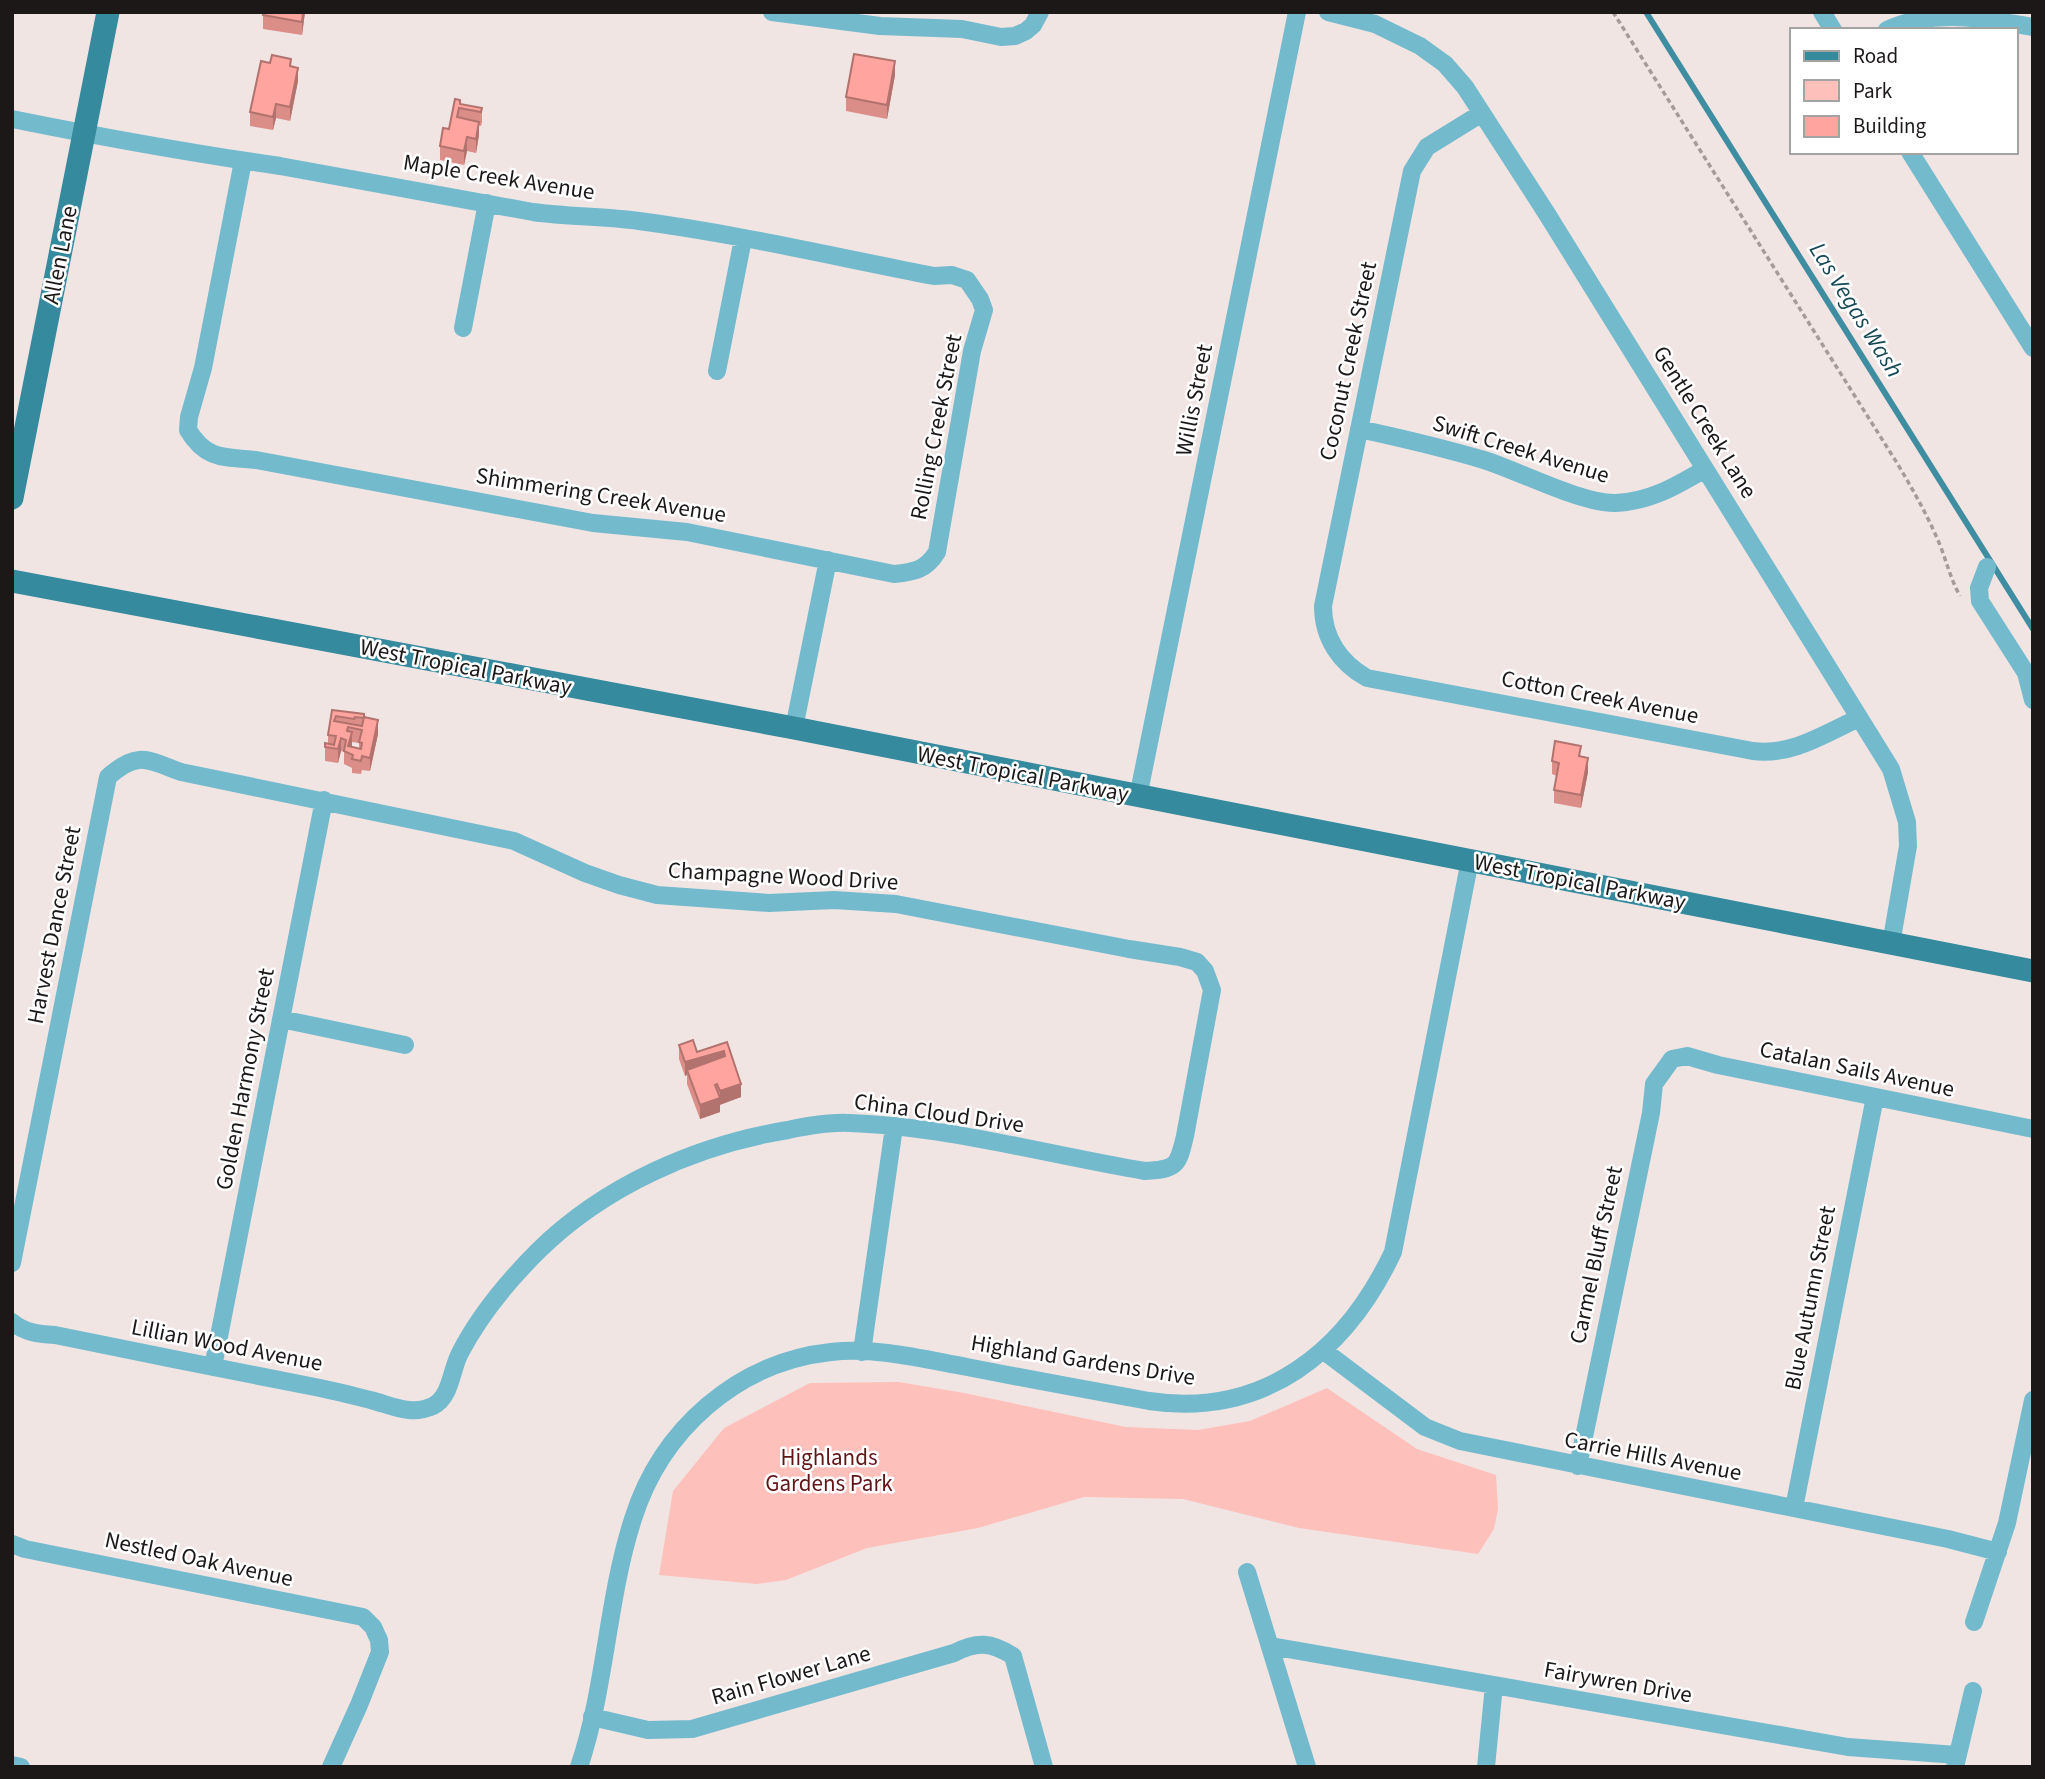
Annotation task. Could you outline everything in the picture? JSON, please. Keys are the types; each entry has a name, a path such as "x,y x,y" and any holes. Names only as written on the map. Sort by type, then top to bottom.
{"main road":[{"name":"Allen Lane","path":"12,498 108,12"},
{"name":"West Tropical Parkway","path":"12,581 794,728 2033,971"}],"street":[{"path":"772,12 880,26 962,29 1001,37 1015,36 1026,31 1040,12"},
{"name":"Willis Street","path":"1138,797 1297,12"},
{"name":"Gentle Creek Lane","path":"1328,12 1375,24 1420,46 1445,64 1465,87 1891,769 1907,822 1906,865 1891,944"},
{"path":"1822,12 1832,28"},
{"path":"1892,28 1899,24 1948,16 1972,16 2033,27"},
{"name":"Coconut Creek Street","path":"1336,650 1326,633 1323,606 1412,171 1427,147 1482,113"},
{"name":"Maple Creek Avenue","path":"12,119 84,134 567,217 638,221 934,276 952,275 967,280 973,288"},
{"path":"1911,154 2033,348"},
{"name":"Shimmering Creek Avenue","path":"243,160 203,368 189,417 188,429 204,451 213,455 256,460 593,523 687,532 894,574 921,570"},
{"path":"463,328 487,203"},
{"path":"717,371 743,239"},
{"name":"Rolling Creek Street","path":"921,570 931,562 940,539 972,351 984,310 973,288"},
{"name":"Swift Creek Avenue","path":"1360,429 1485,461 1579,495 1614,503 1649,498 1705,469"},
{"path":"794,728 828,560"},
{"path":"1987,567 1979,588 1980,601 2025,673 2033,700"},
{"name":"Cotton Creek Avenue","path":"1336,650 1344,661 1367,678 1772,754 1788,750 1859,718"},
{"name":"Champagne Wood Drive","path":"119,767 136,760 150,760 181,772 514,841 619,886 657,895 769,903 834,900 896,904 1197,962 1205,971 1212,990 1211,1002 1181,1157 1175,1166"},
{"name":"Harvest Dance Street","path":"12,1263 107,777 119,767"},
{"name":"Golden Harmony Street","path":"213,1367 324,800"},
{"name":"Highland Gardens Drive","path":"579,1767 592,1717 632,1522 643,1488 659,1459 680,1432 706,1406 736,1383 766,1368 799,1357 834,1352 885,1352 1175,1405 1200,1404 1239,1398 1268,1387 1324,1351 1340,1336 1381,1279 1393,1252 1470,860"},
{"path":"281,1019 405,1045"},
{"name":"Catalan Sails Avenue","path":"1672,1059 1687,1056 1718,1065 2033,1129"},
{"name":"Carmel Bluff Street","path":"1578,1466 1651,1113 1654,1084 1672,1059"},
{"name":"Blue Autumn Street","path":"1794,1508 1875,1097"},
{"name":"China Cloud Drive","path":"433,1406 448,1391 460,1353 480,1319 538,1251 565,1228 636,1179 725,1143 764,1134 845,1123 949,1134 1145,1171 1175,1166"},
{"path":"862,1352 894,1127"},
{"name":"Lillian Wood Avenue","path":"12,1322 21,1329 36,1334 55,1335 352,1395 405,1410 433,1406"},
{"name":"Carrie Hills Avenue","path":"1324,1351 1425,1427 1442,1436 1578,1466 1948,1539 1998,1552"},
{"path":"1974,1622 2007,1523 2033,1400"},
{"name":"Nestled Oak Avenue","path":"12,1544 25,1549 363,1617 373,1627 379,1640 380,1652 331,1767"},
{"path":"1247,1572 1307,1767"},
{"name":"Rain Flower Lane","path":"592,1717 648,1730 692,1729 954,1653 971,1644 986,1644 1013,1656 1044,1767"},
{"name":"Fairywren Drive","path":"1271,1646 1848,1747 1956,1761"},
{"path":"1486,1767 1494,1685"},
{"path":"1956,1761 1973,1691"},
{"path":"12,1765 21,1767"}],"path":[{"path":"1613,12 1897,463 1923,508 1949,575 1965,603"}],"green space":[{"name":"Highlands Gardens Park","path":"899,1382 1126,1427 1198,1430 1250,1421 1327,1388 1417,1449 1496,1475 1498,1509 1494,1529 1478,1554 1299,1528 1183,1499 1084,1497 978,1528 867,1548 786,1580 757,1584 659,1575 673,1491 724,1428 810,1383"}],"building":[{"path":"264,12 303,12 302,22 263,15"},
{"path":"854,54 895,61 887,105 846,97"},
{"path":"272,55 291,59 290,66 298,68 290,107 276,104 273,117 250,112 261,61 270,63"},
{"path":"455,99 460,100 460,104 482,108 481,112 459,108 457,117 479,122 476,139 467,137 464,151 440,146 443,128 449,129"},
{"path":"332,710 364,714 364,717 378,720 370,758 362,756 361,761 352,759 353,755 344,751 346,740 341,738 338,749 325,747 325,743 334,745 336,736 328,735","holes":["336,716 364,718 362,726 334,721","348,727 362,730 359,742 362,743 361,749 348,746 352,732 347,731"]},
{"path":"1555,741 1581,746 1579,756 1588,758 1581,795 1554,790 1559,763 1552,761"},
{"path":"693,1040 697,1052 727,1042 741,1084 720,1091 717,1084 715,1085 720,1098 700,1105 687,1070 725,1056 724,1051 685,1062 679,1045"}],"waterway":[{"name":"Las Vegas Wash","path":"1646,12 2033,629"}]}
